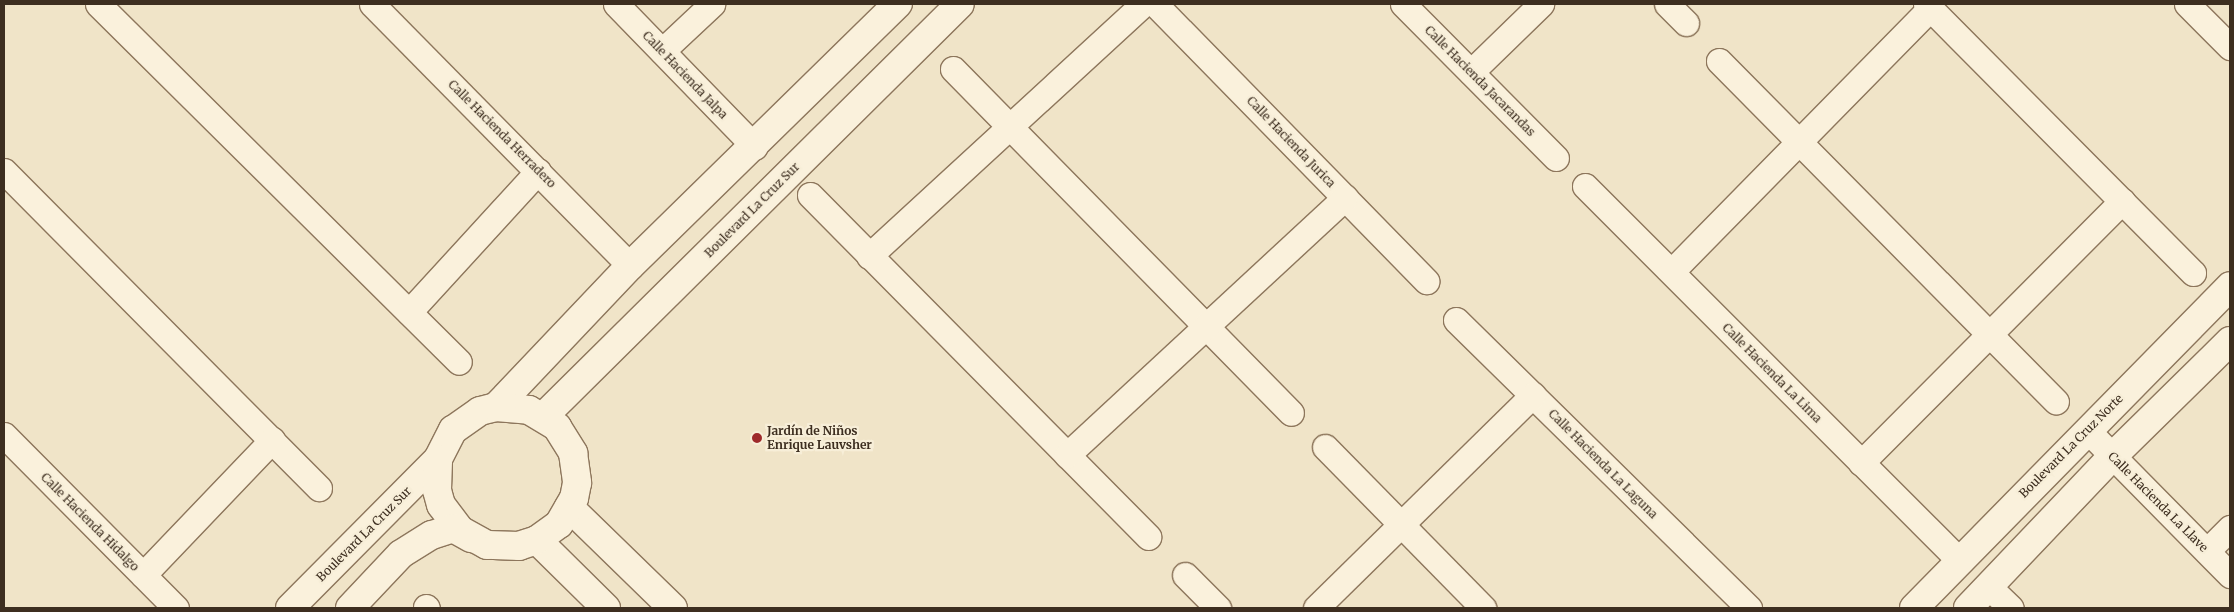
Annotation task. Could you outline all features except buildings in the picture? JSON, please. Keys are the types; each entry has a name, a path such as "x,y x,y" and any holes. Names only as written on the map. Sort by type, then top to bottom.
{"street":[{"path":"98,4 459,362"},
{"name":"Calle Hacienda Herradero","path":"372,4 630,266"},
{"name":"Calle Hacienda Jalpa","path":"616,4 755,147"},
{"path":"662,51 712,4"},
{"path":"473,539 450,519 442,505 437,490 438,459 453,430 466,419 496,406 630,266 755,147 898,4"},
{"name":"Boulevard La Cruz Sur","path":"544,416 960,4"},
{"path":"869,256 1010,129 1143,4"},
{"name":"Calle Hacienda Jurica","path":"1155,4 1426,281"},
{"name":"Calle Hacienda Jacarandas","path":"1403,4 1556,158"},
{"path":"1471,72 1541,4"},
{"path":"1667,4 1686,23"},
{"path":"2187,4 2230,47"},
{"path":"1672,271 1928,6 2193,272"},
{"path":"1719,61 2056,402"},
{"path":"953,69 1291,413"},
{"path":"4,171 319,488"},
{"path":"408,312 538,171"},
{"name":"Calle Hacienda La Lima","path":"1585,186 1959,560"},
{"path":"810,195 1148,537"},
{"path":"1067,455 1207,328 1345,198"},
{"path":"1861,463 1988,333 2122,201"},
{"name":"Boulevard La Cruz Norte","path":"1914,608 1959,560 2230,286"},
{"name":"Calle Hacienda La Laguna","path":"1456,320 1533,395 1736,604"},
{"path":"1968,608 2113,456 2230,341"},
{"path":"1316,608 1533,395"},
{"path":"350,608 401,554 432,535 453,528 473,539 503,547 537,540 558,524 569,507 577,483 573,453 557,427 544,416 529,410 496,406"},
{"name":"Calle Hacienda La Llave","path":"2087,430 2230,575"},
{"name":"Calle Hacienda Hidalgo","path":"4,435 176,608"},
{"path":"143,575 272,440"},
{"path":"1325,447 1400,526 1483,608"},
{"name":"Boulevard La Cruz Sur","path":"290,608 438,459"},
{"path":"569,507 673,608"},
{"path":"2207,551 2230,528"},
{"path":"537,540 606,608"},
{"path":"1185,575 1218,608"},
{"path":"1989,587 2011,608"}],"place":[{"name":"Jardín de Niños Enrique Lauvsher","path":"757,438"}]}
